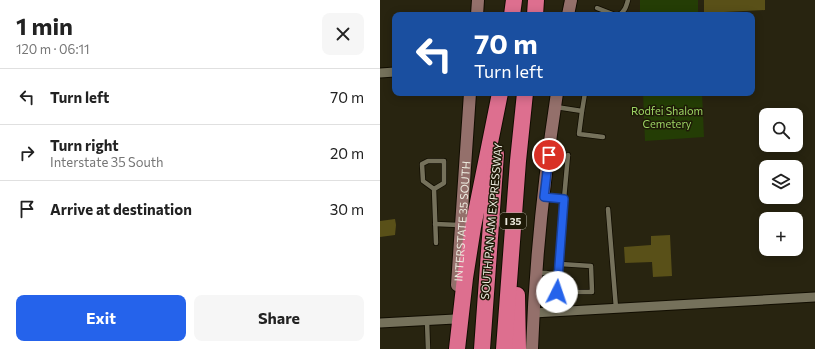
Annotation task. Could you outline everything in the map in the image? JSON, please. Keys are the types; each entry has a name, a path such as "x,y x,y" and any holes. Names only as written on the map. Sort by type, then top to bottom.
{"highway":[{"path":"512,12 514,0"},
{"path":"534,12 536,0"},
{"path":"456,349 473,227 500,96"},
{"name":"SOUTH PAN AM EXPRESSWAY","path":"482,349 501,96"},
{"name":"SOUTH PAN AM EXPRESSWAY","path":"504,349 518,161 525,96"},
{"path":"518,161 518,349"}],"main road":[{"path":"477,12 478,0"},
{"path":"569,12 571,0"},
{"name":"INTERSTATE 35 SOUTH","path":"456,349 455,319 470,96"},
{"path":"532,349 536,273 557,96"}],"street":[{"path":"380,73 392,72"},
{"path":"533,314 815,296"},
{"path":"380,323 455,319"}],"lane":[{"path":"623,12 628,0"},
{"path":"596,8 607,12"},
{"path":"584,96 579,134 603,137"},
{"path":"555,107 582,111"},
{"path":"560,264 591,266 592,292 557,292 568,155"},
{"path":"428,161 444,161 444,183 434,189 423,181 422,164 428,161"},
{"path":"434,189 436,243"},
{"path":"544,197 564,199"},
{"path":"608,209 616,308"},
{"path":"435,224 461,225"},
{"path":"536,273 546,273 559,276"},
{"path":"427,321 428,349"}],"green space":[{"path":"640,0 698,0 698,12 640,12"},
{"name":"Rodfei Shalom Cemetery","path":"643,96 702,96 704,137 645,141"}],"building":[{"path":"704,0 765,0 765,10 704,12"},
{"path":"395,219 395,235 380,237 380,221"},
{"path":"670,235 672,276 653,277 652,262 625,263 624,247 651,245 651,236"}],"route":[{"path":"549,155 544,197 564,199 557,292"}]}
